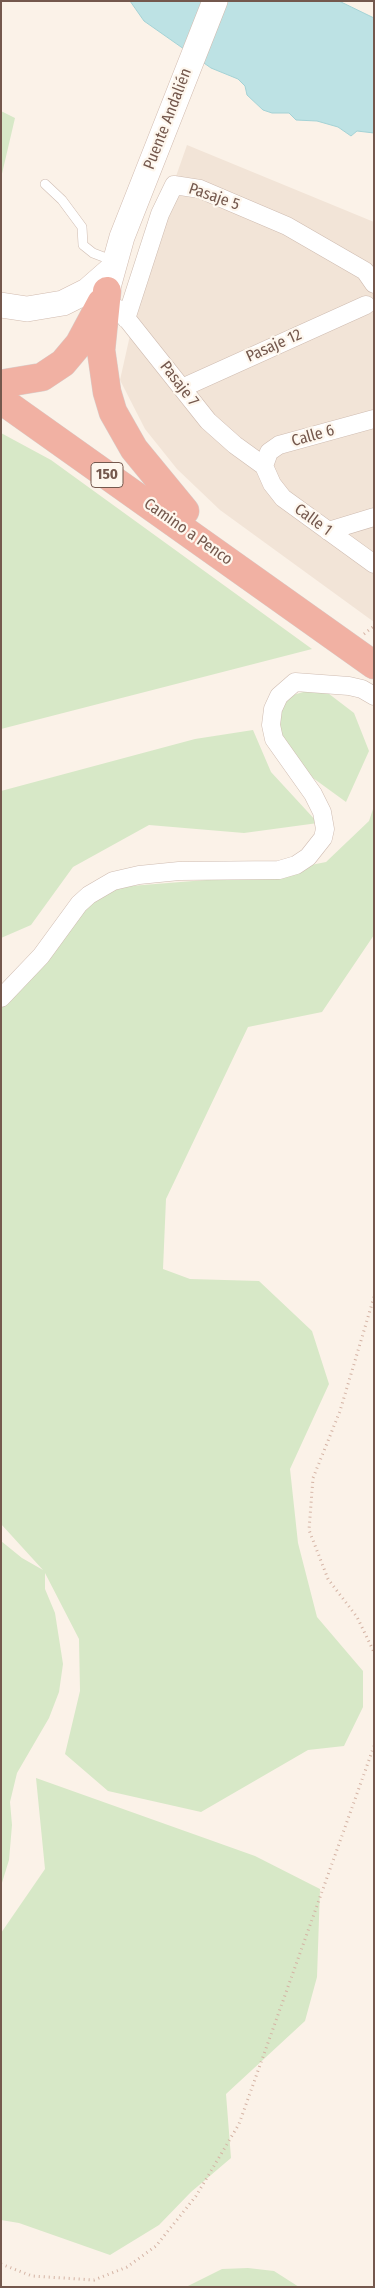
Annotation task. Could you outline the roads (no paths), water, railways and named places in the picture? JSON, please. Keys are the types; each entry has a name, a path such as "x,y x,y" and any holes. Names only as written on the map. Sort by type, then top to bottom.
{"highway":[{"path":"2,386 42,377 63,363 78,344 111,274"},
{"path":"111,274 101,350 107,392 114,412 134,449 185,510"},
{"name":"Camino a Penco","path":"2,386 370,636"},
{"name":"Camino a Penco","path":"2,386 374,665"}],"main road":[{"name":"Puente Andalién","path":"111,274 122,238 215,1"},
{"path":"1,305 27,309 63,303 87,291 111,274"}],"street":[{"name":"Pasaje 5","path":"126,319 160,214 174,185 200,189 287,226 365,271 374,284 370,307"},
{"name":"Pasaje 7","path":"111,274 126,319 221,434 264,466"},
{"name":"Pasaje 12","path":"182,388 370,307"},
{"name":"Calle 6","path":"264,466 268,452 279,445 374,419"},
{"name":"Calle 1","path":"264,466 272,484 283,498 374,564"},
{"path":"328,530 374,517"},
{"path":"1,998 41,956 79,904 100,887 113,881 139,875 179,871 278,870 296,865 308,858 323,838 325,829 322,812 313,794 274,739 271,725 272,710 279,696 296,682 350,686 362,689 374,696"}],"lane":[{"path":"46,184 62,200 82,227 83,245 93,253 111,274"}],"water":[{"path":"130,1 339,1 374,18 374,133 357,131 351,136 338,127 317,121 296,120 289,113 272,113 263,110 247,95 245,86 238,79 211,68 144,21"}]}
